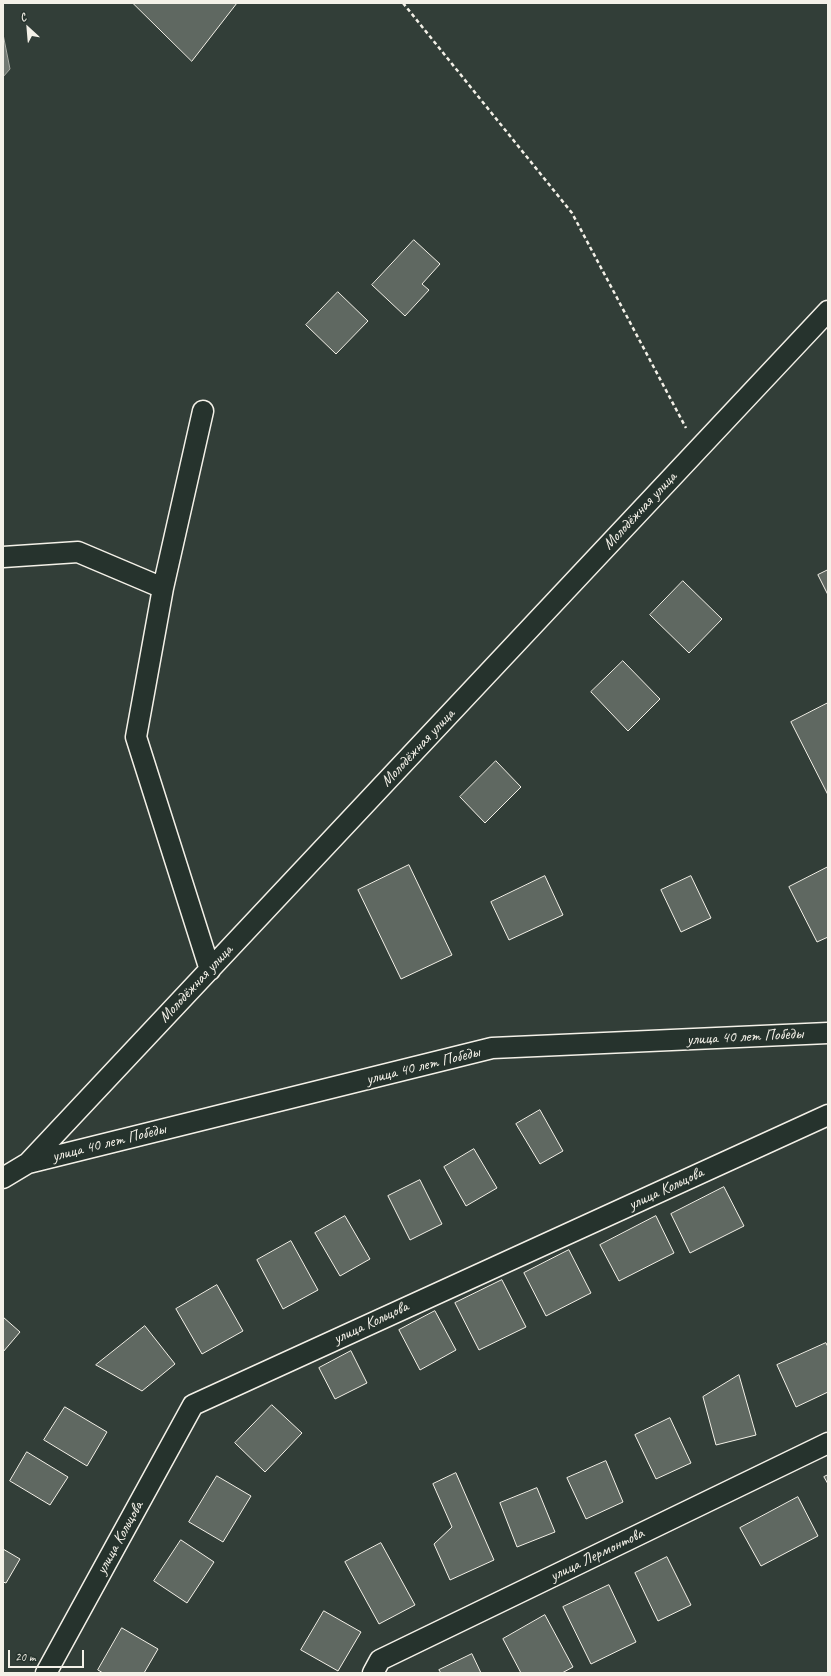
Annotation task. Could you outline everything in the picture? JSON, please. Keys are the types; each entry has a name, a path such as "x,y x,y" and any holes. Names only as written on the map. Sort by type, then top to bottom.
{"street":[{"name":"Молодёжная улица","path":"3,1178 28,1163 828,311"},
{"path":"203,411 163,588 136,737 210,970"},
{"path":"3,557 78,552 163,588"},
{"name":"улица 40 лет Победы","path":"28,1163 492,1048 828,1033"},
{"name":"улица Кольцова","path":"46,1673 193,1405 828,1115"},
{"name":"улица Лермонтова","path":"373,1673 380,1660 828,1443"}],"path":[{"path":"403,3 572,213 698,450"}],"shaded area":[{"path":"3,34 10,69 3,77"}],"building":[{"path":"133,3 237,3 192,61"},
{"path":"414,240 440,264 422,284 429,290 405,316 372,285"},
{"path":"338,292 368,321 336,354 306,325"},
{"path":"828,570 828,595 818,575"},
{"path":"683,581 722,619 689,653 650,615"},
{"path":"623,661 660,699 628,731 591,692"},
{"path":"828,703 828,795 791,722"},
{"path":"496,761 521,787 485,823 460,797"},
{"path":"409,865 452,955 401,979 358,890"},
{"path":"828,867 828,937 817,942 789,887"},
{"path":"545,876 563,915 509,940 491,902"},
{"path":"691,876 711,918 681,932 661,890"},
{"path":"540,1110 563,1151 540,1164 516,1124"},
{"path":"474,1149 497,1188 466,1206 444,1167"},
{"path":"420,1180 442,1224 410,1240 388,1196"},
{"path":"724,1187 744,1226 690,1253 671,1214"},
{"path":"345,1216 370,1259 340,1276 315,1233"},
{"path":"656,1216 674,1253 619,1281 600,1245"},
{"path":"291,1241 318,1290 283,1309 257,1260"},
{"path":"569,1250 591,1293 546,1316 524,1273"},
{"path":"502,1280 526,1327 479,1350 455,1303"},
{"path":"217,1285 243,1331 202,1354 176,1309"},
{"path":"435,1311 456,1350 420,1370 399,1330"},
{"path":"3,1317 20,1332 3,1352"},
{"path":"145,1326 175,1364 142,1391 96,1365"},
{"path":"826,1343 828,1347 828,1392 796,1407 777,1365"},
{"path":"351,1351 367,1383 335,1399 319,1368"},
{"path":"739,1375 756,1435 716,1445 703,1397"},
{"path":"272,1405 302,1433 265,1472 235,1443"},
{"path":"65,1407 107,1432 87,1466 44,1440"},
{"path":"670,1418 691,1463 656,1479 635,1435"},
{"path":"27,1452 68,1477 50,1505 10,1481"},
{"path":"606,1461 623,1502 586,1519 567,1478"},
{"path":"456,1473 494,1560 450,1580 434,1544 452,1527 433,1484"},
{"path":"828,1475 828,1484 824,1477"},
{"path":"217,1476 251,1496 223,1542 189,1522"},
{"path":"537,1488 555,1532 517,1547 500,1503"},
{"path":"798,1497 818,1536 761,1566 740,1528"},
{"path":"181,1540 214,1562 187,1603 154,1581"},
{"path":"381,1543 415,1605 379,1624 345,1562"},
{"path":"3,1549 20,1559 6,1583 3,1582"},
{"path":"667,1557 691,1605 658,1621 635,1573"},
{"path":"609,1585 636,1642 591,1664 563,1607"},
{"path":"324,1611 361,1632 338,1671 301,1650"},
{"path":"545,1615 573,1667 562,1673 521,1673 503,1639"},
{"path":"122,1628 158,1649 144,1673 103,1673 98,1670"},
{"path":"472,1654 481,1673 441,1673 439,1670"}]}
